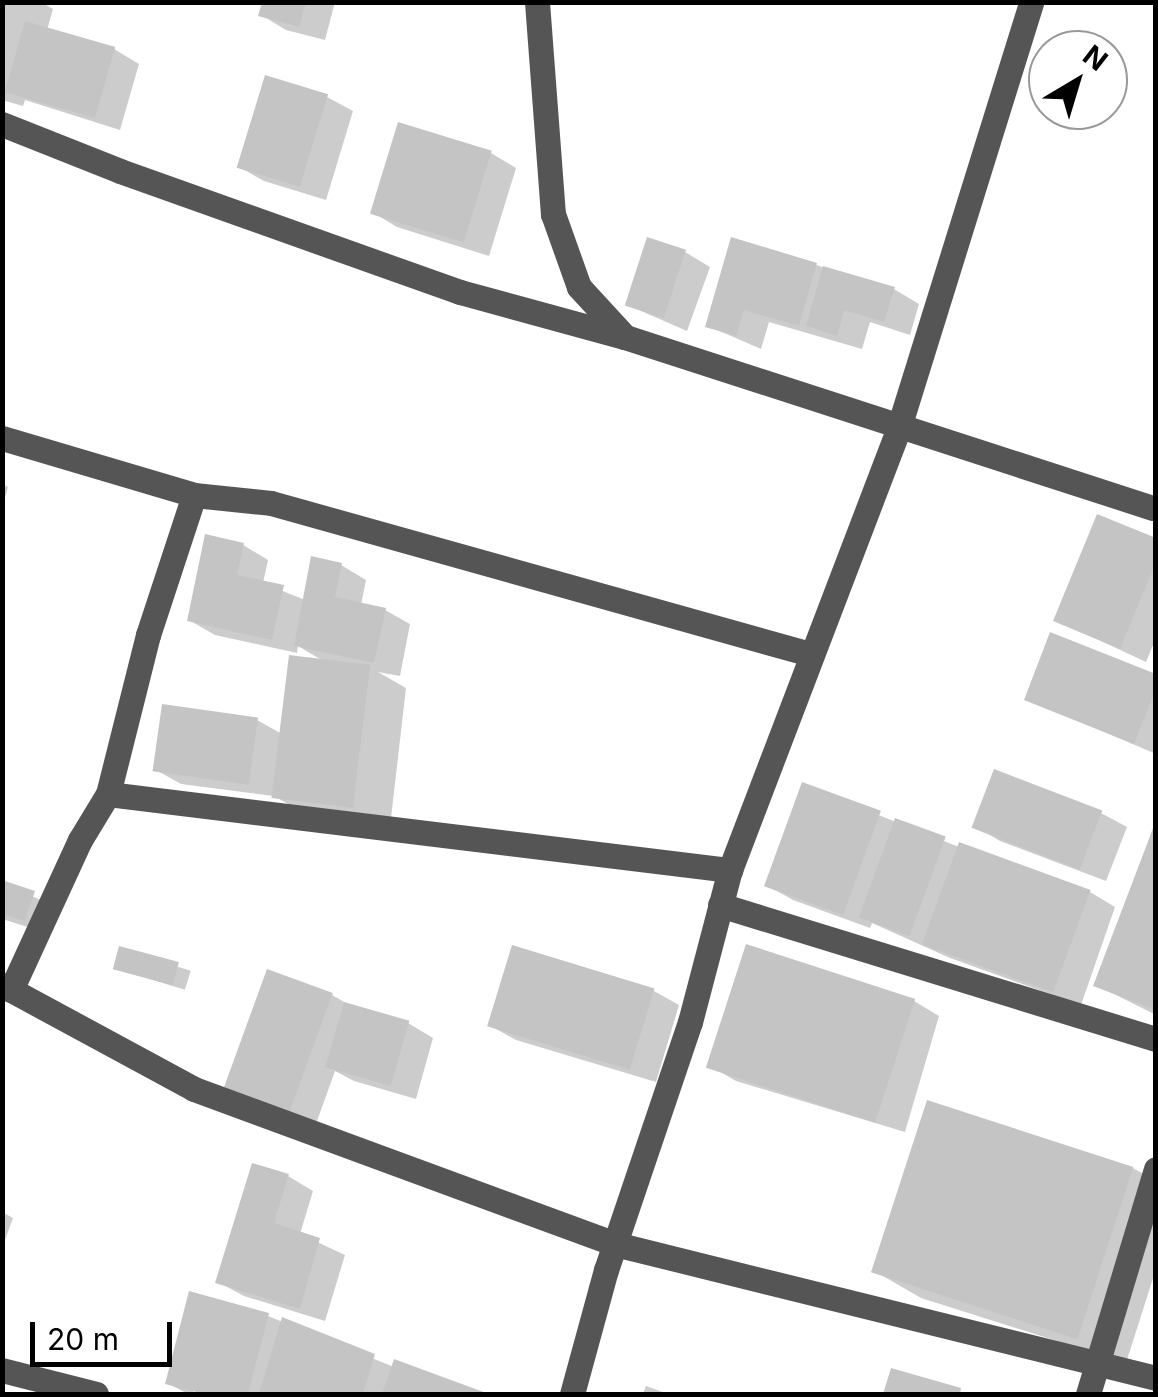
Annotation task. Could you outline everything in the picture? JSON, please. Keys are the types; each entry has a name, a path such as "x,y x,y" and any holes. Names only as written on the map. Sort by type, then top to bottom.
{"street":[{"path":"537,2 553,214 578,287 626,338"},
{"path":"572,1394 615,1244 690,1022 730,870 899,427 1031,2"},
{"path":"2,124 120,171 460,292 626,338 1153,508"},
{"path":"2,438 194,495 271,503 810,654"},
{"path":"194,495 148,635 108,794 80,840 6,987 194,1089 615,1244 1156,1378"},
{"path":"108,794 730,870"},
{"path":"720,905 1156,1039"},
{"path":"1088,1394 1156,1168"},
{"path":"2,1370 96,1394"}],"building":[{"path":"262,2 306,2 299,27 258,16"},
{"path":"25,21 115,47 95,118 5,92"},
{"path":"265,75 328,94 300,187 237,168"},
{"path":"398,122 492,151 464,242 370,214"},
{"path":"647,237 686,250 664,318 625,305"},
{"path":"731,237 817,263 799,326 744,310 736,336 705,327"},
{"path":"823,266 895,287 884,322 844,310 837,336 806,326"},
{"path":"1097,514 1156,538 1156,562 1120,649 1053,621"},
{"path":"205,534 244,543 237,575 284,585 272,640 187,621"},
{"path":"311,556 342,563 335,597 386,608 374,663 294,646"},
{"path":"1050,632 1156,674 1156,689 1134,744 1024,700"},
{"path":"289,655 370,665 353,808 271,798"},
{"path":"162,704 258,717 249,785 153,771"},
{"path":"994,769 1102,811 1080,869 971,828"},
{"path":"802,782 881,811 843,915 764,886"},
{"path":"895,818 946,836 909,936 859,918"},
{"path":"1156,823 1156,1010 1093,986"},
{"path":"959,842 1091,890 1053,992 922,944"},
{"path":"2,880 35,891 25,921 2,914"},
{"path":"746,944 915,999 875,1123 706,1068"},
{"path":"512,945 654,989 630,1070 487,1026"},
{"path":"119,946 179,962 173,985 113,969"},
{"path":"267,969 333,993 290,1111 224,1087"},
{"path":"344,1002 409,1021 391,1086 325,1067"},
{"path":"927,1100 1133,1167 1077,1339 871,1272"},
{"path":"252,1163 289,1174 274,1223 320,1238 300,1309 215,1283"},
{"path":"189,1291 269,1313 248,1394 204,1394 165,1384"},
{"path":"282,1317 375,1354 363,1394 259,1394"},
{"path":"394,1359 489,1394 382,1394"},
{"path":"891,1368 961,1388 960,1394 883,1394"}]}
